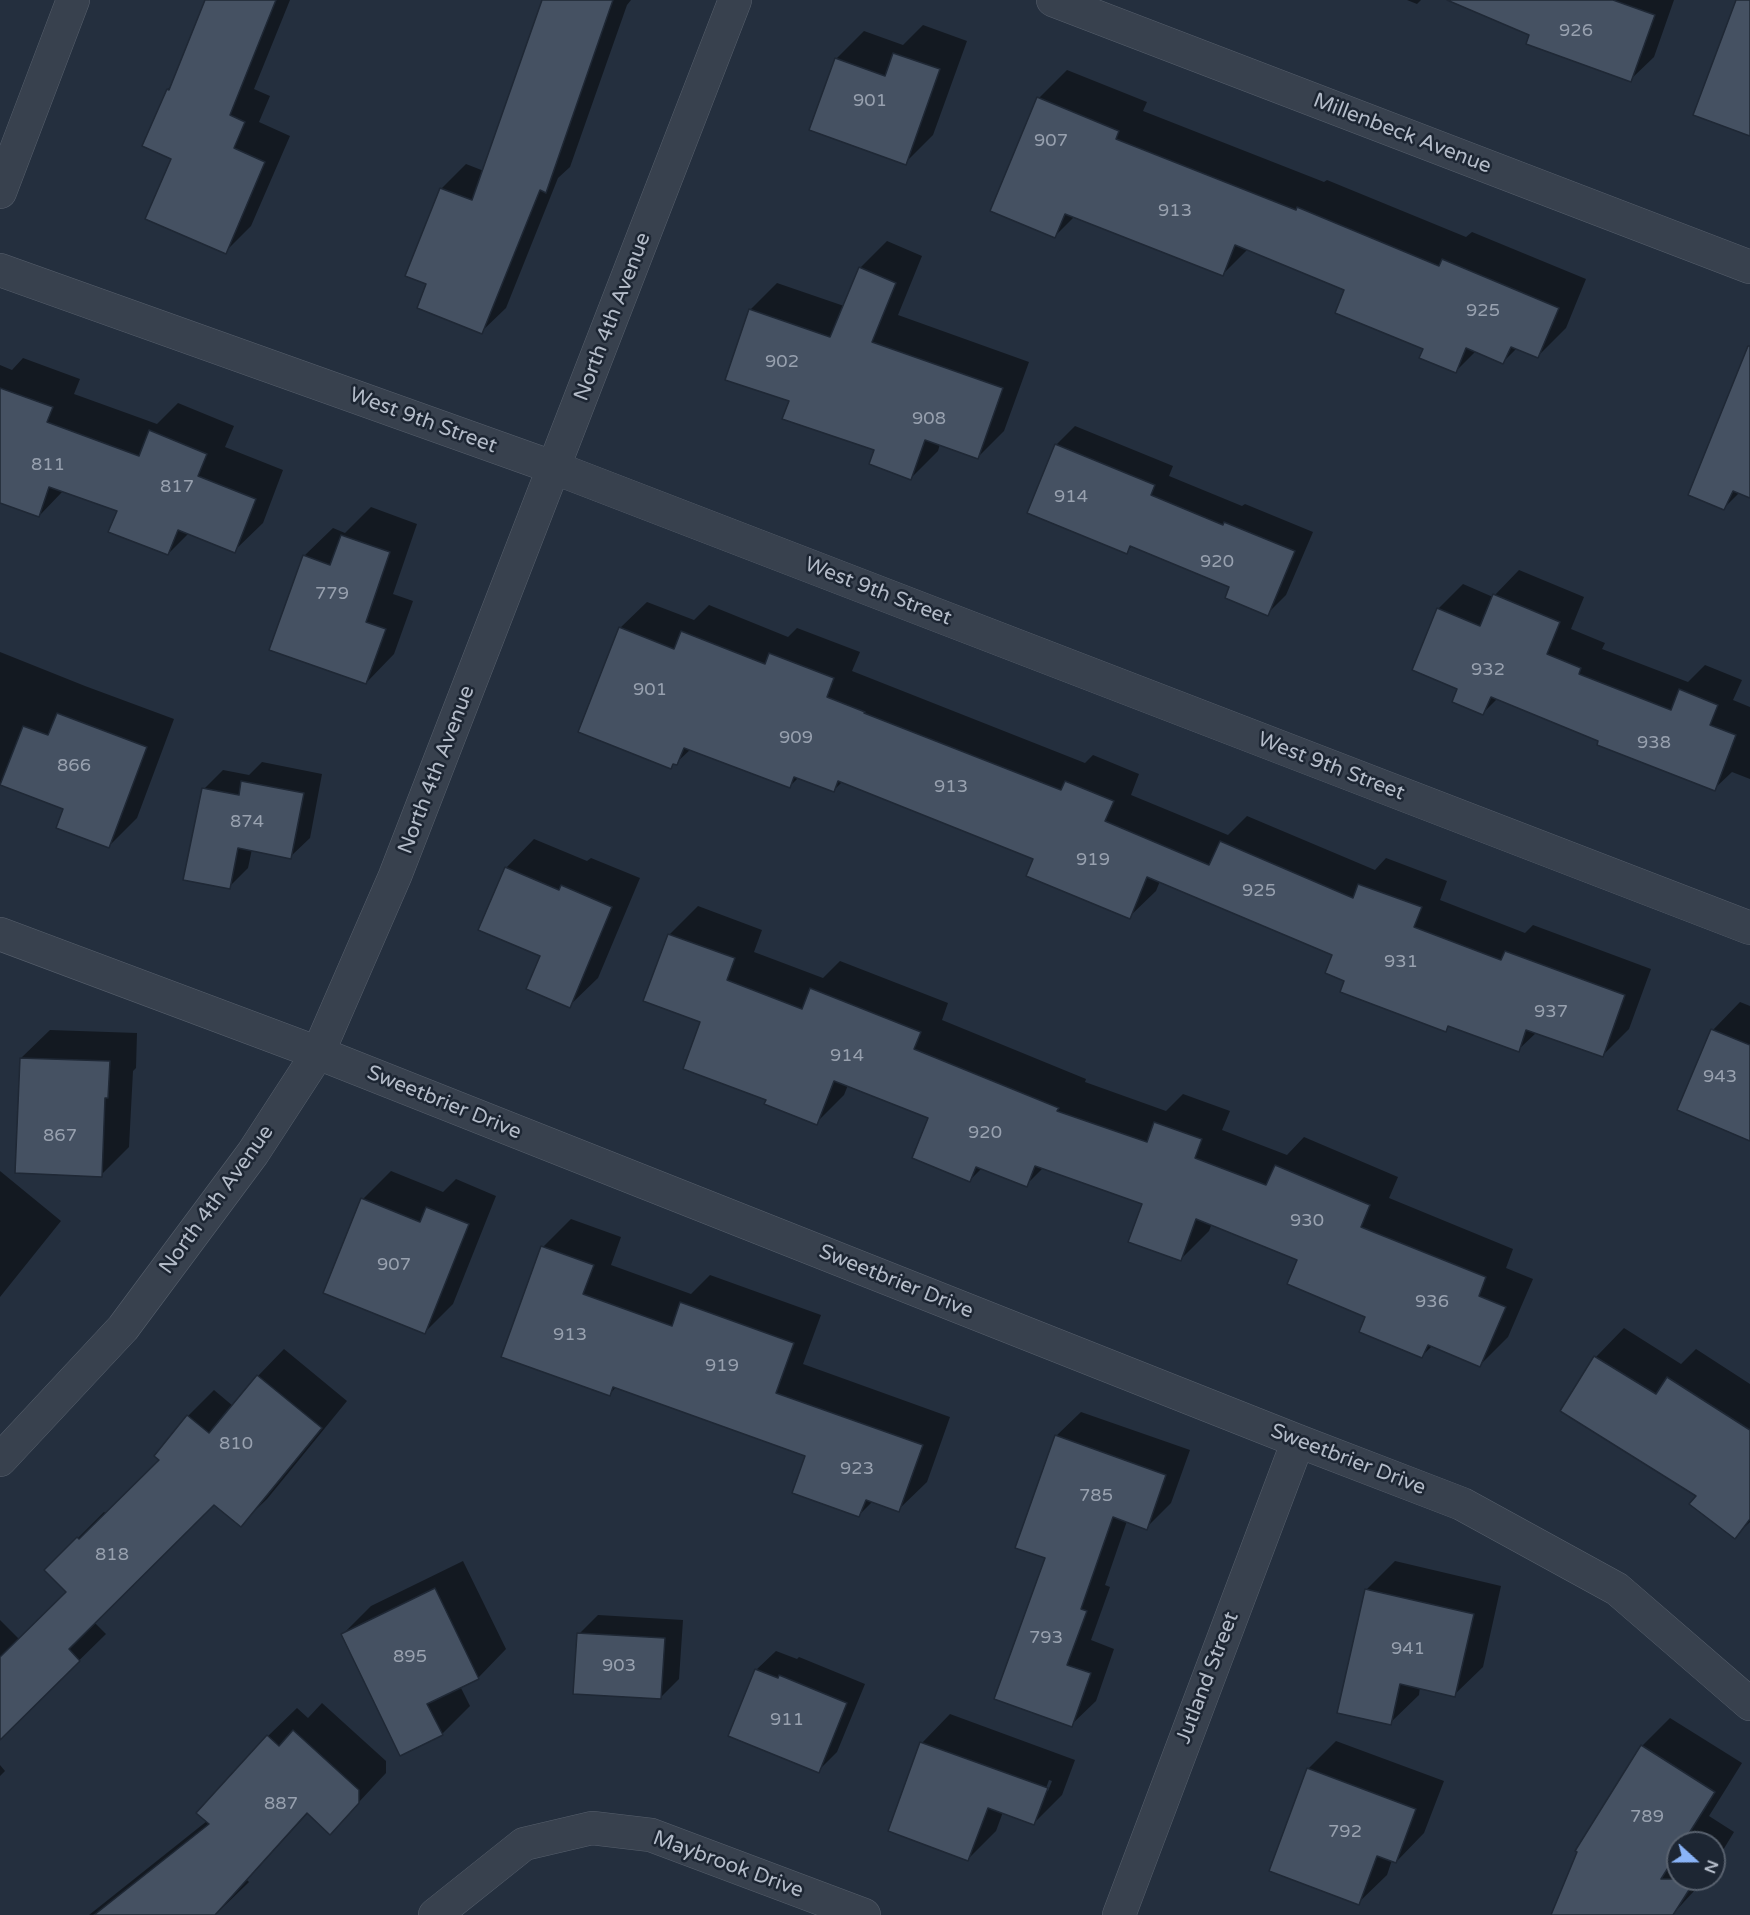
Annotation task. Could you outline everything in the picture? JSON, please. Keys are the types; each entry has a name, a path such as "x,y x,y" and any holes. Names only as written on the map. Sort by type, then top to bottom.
{"street":[{"path":"0,192 74,0"},
{"name":"North 4th Avenue","path":"0,1460 123,1328 253,1153 318,1053 395,876 735,0"},
{"name":"Millenbeck Avenue","path":"1053,0 1750,267"},
{"name":"West 9th Street","path":"0,270 555,468 1750,928"},
{"name":"Sweetbrier Drive","path":"0,934 318,1053 1462,1504 1617,1589 1750,1704"},
{"name":"Jutland Street","path":"1119,1915 1298,1441"},
{"name":"Maybrook Drive","path":"435,1915 524,1844 592,1828 651,1835 864,1915"}],"building":[{"path":"205,0 276,0 230,115 245,122 234,148 265,162 226,254 145,219 171,159 142,146 167,89 169,90"},
{"path":"542,0 613,0 546,193 540,190 482,334 417,308 426,284 405,276 440,188 472,200"},
{"path":"1447,0 1613,0 1655,15 1631,82 1526,44 1529,35"},
{"path":"1736,0 1750,0 1750,136 1693,115"},
{"path":"893,53 940,69 906,165 809,130 835,58 885,76"},
{"path":"1037,97 1119,131 1116,139 1296,210 1297,207 1439,266 1442,259 1559,308 1538,358 1511,347 1503,364 1466,348 1456,373 1419,358 1423,349 1335,313 1344,290 1235,245 1223,276 1065,214 1055,238 990,211"},
{"path":"859,267 896,283 872,342 1003,388 978,459 925,440 911,480 869,464 874,450 782,419 789,401 725,380 749,309 830,337"},
{"path":"1748,346 1750,346 1750,498 1733,491 1724,510 1688,495"},
{"path":"0,388 53,407 47,422 139,456 149,430 207,454 198,476 256,499 235,553 178,530 168,555 108,532 117,511 49,487 39,517 0,503"},
{"path":"1055,444 1155,485 1151,495 1223,525 1224,522 1295,551 1268,616 1225,598 1229,587 1130,546 1127,554 1027,513"},
{"path":"341,535 390,552 366,622 386,629 366,684 269,650 303,555 330,565"},
{"path":"1493,594 1560,622 1547,654 1581,668 1579,674 1671,710 1679,689 1718,705 1710,725 1736,735 1715,791 1597,745 1598,741 1491,697 1483,715 1452,702 1457,689 1412,670 1437,608 1480,626"},
{"path":"619,627 674,649 681,631 765,664 769,653 834,678 827,697 864,713 1061,790 1065,781 1114,801 1105,821 1209,865 1220,841 1353,898 1358,884 1422,907 1414,927 1501,960 1505,951 1625,995 1603,1057 1526,1030 1519,1052 1448,1026 1446,1032 1340,992 1344,981 1325,973 1332,955 1147,877 1130,919 1026,876 1033,859 838,781 834,792 794,777 790,788 684,748 677,765 673,764 671,769 578,732"},
{"path":"57,713 147,747 109,848 56,828 63,809 0,785 23,726 48,735"},
{"path":"241,781 304,793 291,859 238,848 230,889 183,880 202,788 239,795"},
{"path":"505,867 559,890 561,885 612,907 570,1008 526,989 540,956 478,930"},
{"path":"668,934 735,958 727,980 802,1009 810,988 921,1032 914,1049 1059,1108 1057,1111 1147,1142 1154,1122 1202,1139 1195,1158 1266,1185 1275,1165 1370,1205 1361,1227 1486,1277 1479,1296 1506,1307 1480,1367 1428,1345 1422,1358 1359,1332 1365,1317 1287,1284 1297,1260 1196,1219 1181,1261 1128,1242 1142,1204 1035,1166 1027,1187 976,1167 970,1182 912,1158 928,1118 834,1081 817,1125 764,1104 766,1100 683,1069 700,1022 643,1001"},
{"path":"1711,1029 1750,1045 1750,1141 1677,1110"},
{"path":"20,1058 110,1061 108,1098 105,1098 102,1177 15,1173"},
{"path":"361,1198 420,1222 426,1207 469,1224 425,1334 323,1293"},
{"path":"541,1246 594,1265 583,1294 672,1326 680,1302 794,1343 776,1393 923,1445 899,1512 866,1500 859,1517 792,1493 805,1456 613,1387 610,1396 501,1357"},
{"path":"1594,1356 1656,1394 1667,1377 1750,1430 1750,1519 1735,1539 1689,1504 1696,1496 1560,1411"},
{"path":"257,1375 322,1428 241,1527 214,1505 69,1649 80,1661 0,1740 0,1657 66,1592 44,1570 159,1460 154,1456 187,1415 209,1433"},
{"path":"1055,1435 1166,1475 1147,1530 1113,1517 1081,1609 1087,1611 1067,1665 1091,1673 1072,1727 994,1699 1045,1558 1015,1548"},
{"path":"435,1588 479,1679 427,1704 443,1735 400,1756 341,1634"},
{"path":"1365,1589 1474,1614 1455,1697 1400,1684 1391,1725 1337,1713"},
{"path":"577,1633 665,1638 661,1699 573,1694"},
{"path":"755,1669 778,1678 779,1675 847,1703 819,1773 728,1736"},
{"path":"293,1730 359,1790 359,1803 330,1835 307,1813 215,1915 94,1915 209,1824 196,1813 267,1735 279,1746"},
{"path":"920,1742 1048,1788 1034,1825 988,1808 968,1861 888,1831"},
{"path":"1641,1745 1715,1792 1691,1831 1666,1831 1666,1871 1661,1879 1666,1879 1666,1891 1688,1891 1673,1915 1551,1915 1577,1852 1575,1851"},
{"path":"1307,1768 1416,1809 1396,1863 1377,1856 1359,1905 1269,1871"}]}
